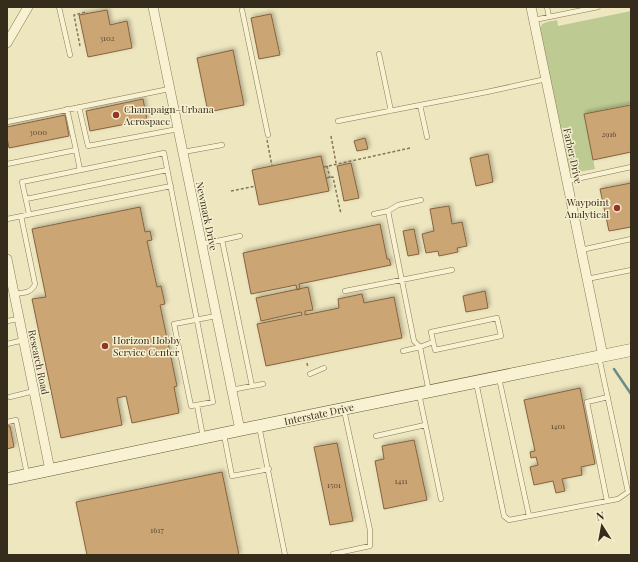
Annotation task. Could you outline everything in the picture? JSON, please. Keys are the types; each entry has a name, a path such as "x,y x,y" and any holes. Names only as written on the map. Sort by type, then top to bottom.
{"main road":[{"name":"Interstate Drive","path":"7,479 631,350"}],"street":[{"path":"7,43 28,7"},
{"name":"Newmark Drive","path":"153,7 240,430"},
{"name":"Farber Drive","path":"531,7 587,279 601,357"},
{"name":"Research Road","path":"8,264 50,470"}],"lane":[{"path":"59,7 70,55"},
{"path":"547,7 549,17"},
{"path":"534,20 598,7"},
{"path":"242,10 267,136"},
{"path":"379,54 391,111"},
{"path":"338,121 546,79"},
{"path":"7,122 79,106 169,89"},
{"path":"420,105 427,137"},
{"path":"79,106 88,146 178,129"},
{"path":"67,109 80,170"},
{"path":"183,152 222,144"},
{"path":"7,164 76,150"},
{"path":"29,214 22,182 164,153 170,186 197,320 213,402 191,406 174,324 197,320 216,316"},
{"path":"567,181 631,166"},
{"path":"26,199 167,170"},
{"path":"7,219 170,186"},
{"path":"374,214 388,211 398,205 421,200"},
{"path":"388,211 414,341 420,348 426,425 441,499"},
{"path":"14,294 31,291 34,289 35,284 21,216"},
{"path":"202,244 240,236"},
{"path":"581,250 631,239"},
{"path":"222,240 252,386"},
{"path":"345,291 452,270"},
{"path":"587,279 631,270"},
{"path":"497,318 501,336 435,350 433,342 431,332 497,318"},
{"path":"7,321 19,319"},
{"path":"7,344 24,340"},
{"path":"403,351 420,348 433,342"},
{"path":"476,382 504,516 509,520 618,499 628,492 601,357"},
{"path":"310,374 324,368"},
{"path":"499,378 529,516"},
{"path":"231,390 263,384"},
{"path":"10,397 34,391"},
{"path":"607,501 587,402 608,397"},
{"path":"197,405 204,438"},
{"path":"333,554 370,546 370,530 344,409"},
{"path":"7,422 16,420 27,475"},
{"path":"376,436 426,425"},
{"path":"259,426 285,555"},
{"path":"224,433 232,476 268,469"}],"path":[{"path":"80,46 74,15 87,13"},
{"path":"267,136 272,166"},
{"path":"331,136 336,164"},
{"path":"324,167 410,148"},
{"path":"327,166 330,178 332,177 341,214"},
{"path":"231,191 256,186"}],"green space":[{"path":"631,11 631,104 584,114 595,169 573,173 569,170 540,28 544,23 557,20 558,26"}],"building":[{"path":"107,10 110,25 127,21 132,48 88,57 79,15"},
{"path":"271,14 280,55 259,59 251,18"},
{"path":"233,50 244,105 208,112 197,58"},
{"name":"Champaign–Urbana Aerospace","path":"143,99 147,120 90,131 86,111"},
{"path":"631,105 631,152 593,160 584,114"},
{"path":"65,115 69,136 9,148 7,127"},
{"path":"365,138 368,149 357,151 354,141"},
{"path":"488,154 493,182 476,186 470,158"},
{"path":"321,156 329,191 259,205 252,170"},
{"path":"351,163 359,198 344,201 337,166"},
{"name":"Waypoint Analytical","path":"631,183 631,227 609,231 600,189"},
{"path":"449,206 452,224 462,222 467,246 457,248 458,252 439,256 438,251 426,253 422,234 434,231 430,209"},
{"name":"Horizon Hobby Service Center","path":"140,207 145,232 150,231 152,240 147,241 157,287 161,286 165,304 160,305 177,386 174,387 179,413 132,423 126,396 117,398 122,425 61,438 32,299 46,297 32,229"},
{"path":"380,224 387,259 389,259 391,265 299,284 300,289 297,290 296,285 251,294 243,253"},
{"path":"414,229 419,254 408,256 403,231"},
{"path":"308,287 313,310 305,311 305,315 339,308 338,299 362,294 364,303 394,297 402,338 266,366 257,324 302,315 301,312 261,321 256,298"},
{"path":"485,291 488,308 466,312 463,296"},
{"path":"580,388 595,464 581,467 582,475 562,479 565,491 556,493 553,481 534,485 530,467 538,465 536,457 531,458 530,452 535,451 524,400"},
{"path":"7,426 10,426 14,447 7,449"},
{"path":"414,440 427,500 384,509 375,461 384,459 382,446"},
{"path":"337,443 353,521 330,525 314,447"},
{"path":"222,472 239,555 87,555 76,502"}],"waterway":[{"path":"614,369 631,394"}],"place":[{"name":"Champaign–Urbana Aerospace","path":"116,115"},
{"name":"Waypoint Analytical","path":"617,208"},
{"name":"Horizon Hobby Service Center","path":"105,346"}]}
